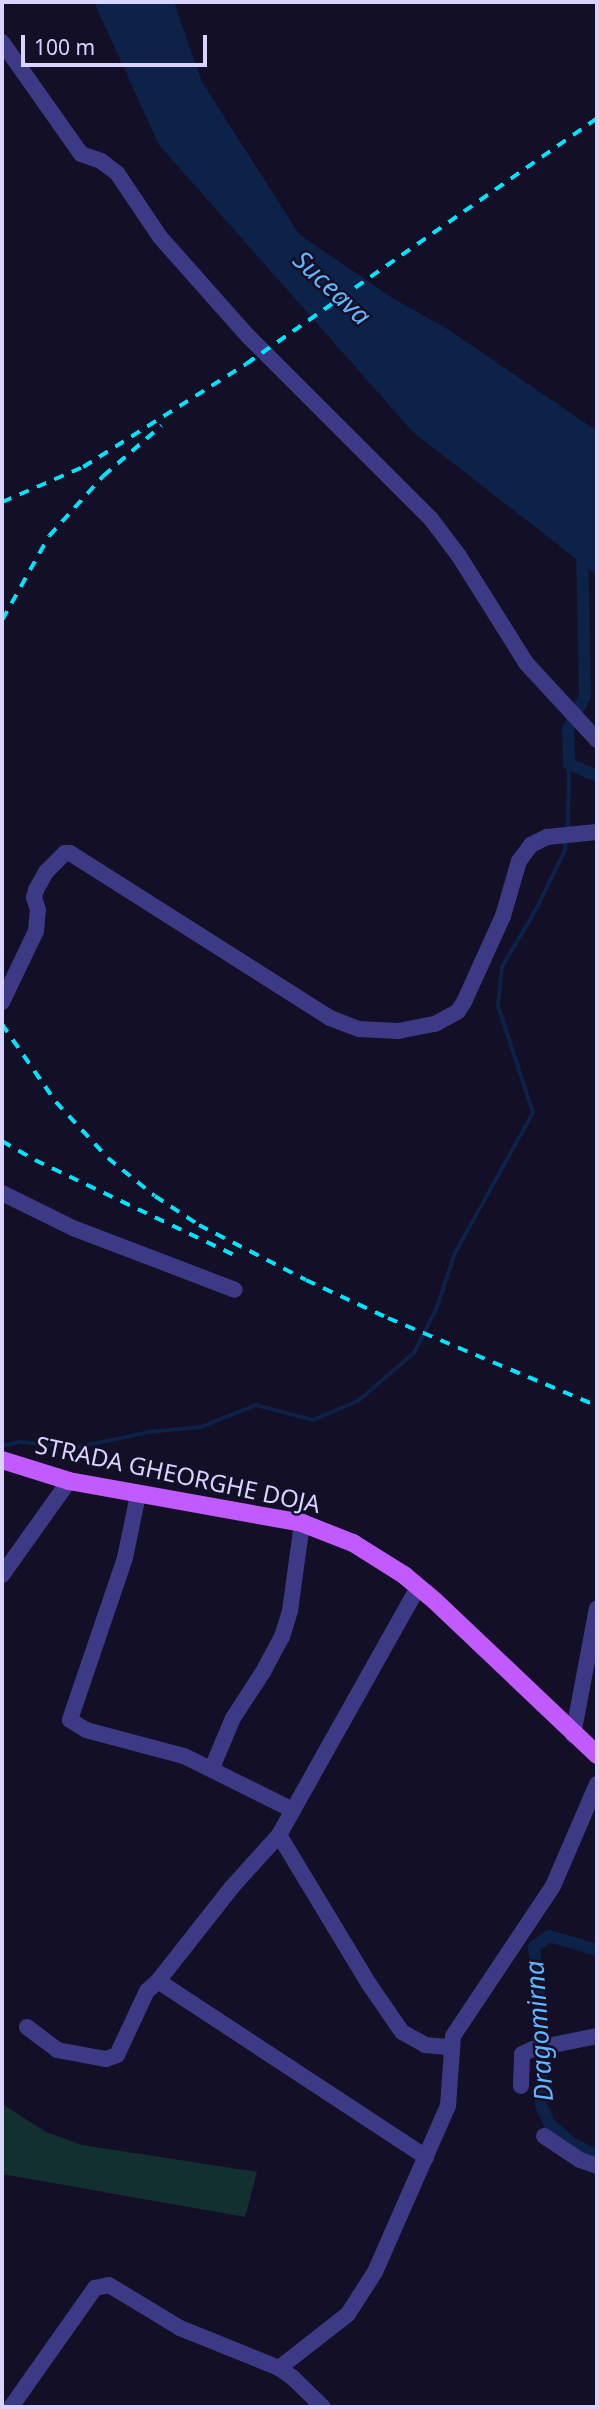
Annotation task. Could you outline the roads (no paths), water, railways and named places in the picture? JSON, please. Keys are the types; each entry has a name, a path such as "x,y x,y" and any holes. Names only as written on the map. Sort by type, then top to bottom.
{"main road":[{"name":"STRADA GHEORGHE DOJA","path":"2,1460 69,1481 302,1522 353,1542 418,1587 597,1755"}],"street":[{"path":"2,42 80,154 101,161 117,173 160,237 239,326 431,519 459,555 526,663 597,740"},
{"path":"2,1002 36,931 38,910 34,898 41,881 65,853 70,853 330,1017 359,1029 398,1031 435,1024 457,1011 503,916 519,861 531,845 568,834 597,832"},
{"path":"2,1193 84,1233 235,1290"},
{"path":"2,1575 69,1481"},
{"path":"138,1495 125,1558 70,1720 86,1730 184,1756 293,1810"},
{"path":"212,1768 233,1718 264,1672 282,1637 290,1611 302,1522"},
{"path":"27,2027 57,2050 112,2059 119,2050 147,1991 279,1835 418,1587"},
{"path":"573,1735 597,1608"},
{"path":"279,2368 348,2314 361,2297 448,2106 450,2047 459,2025 553,1886 597,1784"},
{"path":"279,1835 369,1984 402,2032 425,2045 450,2047"},
{"path":"158,1981 426,2157"},
{"path":"521,2086 522,2054 533,2049 597,2036"},
{"path":"544,2136 580,2160 597,2166"},
{"path":"11,2407 95,2288 109,2285 180,2328 279,2368 323,2407"}],"water":[{"name":"Suceava","path":"94,2 174,2 202,82 299,234 391,297 449,330 597,431 597,575 413,432 159,145"}],"waterway":[{"path":"582,550 585,696 568,729 569,764 597,776"},
{"path":"568,830 569,764"},
{"path":"2,1446 20,1442 78,1447 149,1432 201,1427 256,1405 313,1420 358,1401 414,1353 436,1310 455,1253 533,1113 498,1006 502,967 537,908 565,850 566,841"},
{"name":"Dragomirna","path":"597,1950 549,1936 534,1947 541,2019 541,2105 549,2123 570,2142 597,2156"}],"railway":[{"path":"2,502 83,467 246,364 597,118"},
{"path":"2,620 49,536 103,476 161,426"},
{"path":"2,1024 56,1102 108,1158 155,1196 199,1225 306,1280 388,1318 597,1406"},
{"path":"2,1141 35,1160 234,1255"}]}
